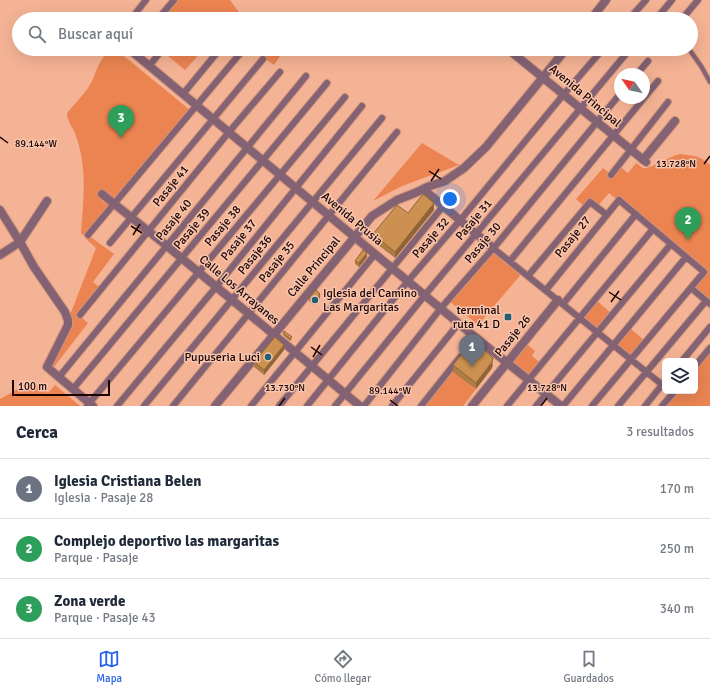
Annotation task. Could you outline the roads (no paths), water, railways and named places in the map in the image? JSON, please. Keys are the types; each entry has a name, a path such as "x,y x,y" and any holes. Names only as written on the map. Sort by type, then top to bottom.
{"street":[{"path":"137,12 146,0"},
{"path":"164,12 174,0"},
{"path":"597,12 606,0"},
{"path":"635,12 646,0"},
{"path":"662,12 672,0"},
{"path":"688,12 698,0"},
{"name":"Avenida Prusia","path":"138,56 441,308 474,339 507,362 562,406"},
{"path":"149,66 157,56"},
{"path":"183,94 214,56"},
{"path":"88,235 239,56"},
{"name":"Avenida Principal","path":"517,56 644,161 675,121"},
{"name":"Calle Principal","path":"215,406 372,216 397,200 445,181 464,168 486,147 560,56"},
{"name":"Pasaje 32","path":"307,406 408,281 597,56"},
{"name":"Pasaje 31","path":"335,406 425,295 624,56"},
{"path":"110,243 263,59"},
{"path":"642,68 648,61"},
{"name":"Pasaje 41","path":"80,315 148,230 280,72"},
{"name":"Pasaje 40","path":"59,377 306,76"},
{"path":"510,261 658,81"},
{"name":"Pasaje 39","path":"73,389 327,83"},
{"name":"Pasaje 38","path":"90,405 345,97"},
{"name":"Pasaje 30","path":"364,406 441,308 494,248 614,101"},
{"path":"611,174 668,102"},
{"name":"Pasaje 37","path":"117,406 216,287 362,106"},
{"name":"Pasaje36","path":"144,406 382,118"},
{"name":"Pasaje 35","path":"173,406 397,132"},
{"path":"423,189 646,372 662,383"},
{"name":"Calle Los Arrayanes","path":"102,194 148,230 360,406"},
{"name":"Pasaje 27","path":"546,290 619,200 636,214"},
{"path":"0,255 20,242 46,201"},
{"path":"528,276 590,202 607,215"},
{"path":"0,210 34,266 65,312 68,320 68,325 47,367 90,405"},
{"path":"278,406 440,210"},
{"path":"592,406 704,272 636,214"},
{"name":"Pasaje 26","path":"472,406 507,362 636,214"},
{"path":"507,406 653,229"},
{"path":"536,406 671,244"},
{"path":"251,406 375,254"},
{"path":"562,406 686,257"},
{"path":"618,406 708,302 691,288"},
{"path":"392,406 458,323"},
{"path":"684,358 710,327"},
{"path":"698,362 710,348"},
{"path":"421,406 462,354"},
{"path":"645,406 662,386"},
{"path":"662,406 671,394"}],"lane":[{"path":"694,56 710,82"}],"place":[{"name":"Zona verde","path":"121,138"},
{"name":"Complejo deportivo las margaritas","path":"688,240"},
{"name":"Iglesia del Camino Las Margaritas","path":"315,300"},
{"name":"terminal ruta 41 D","path":"508,317"},
{"name":"Pupuseria Luci","path":"268,357"},
{"name":"Iglesia Cristiana Belen","path":"472,367"}]}
